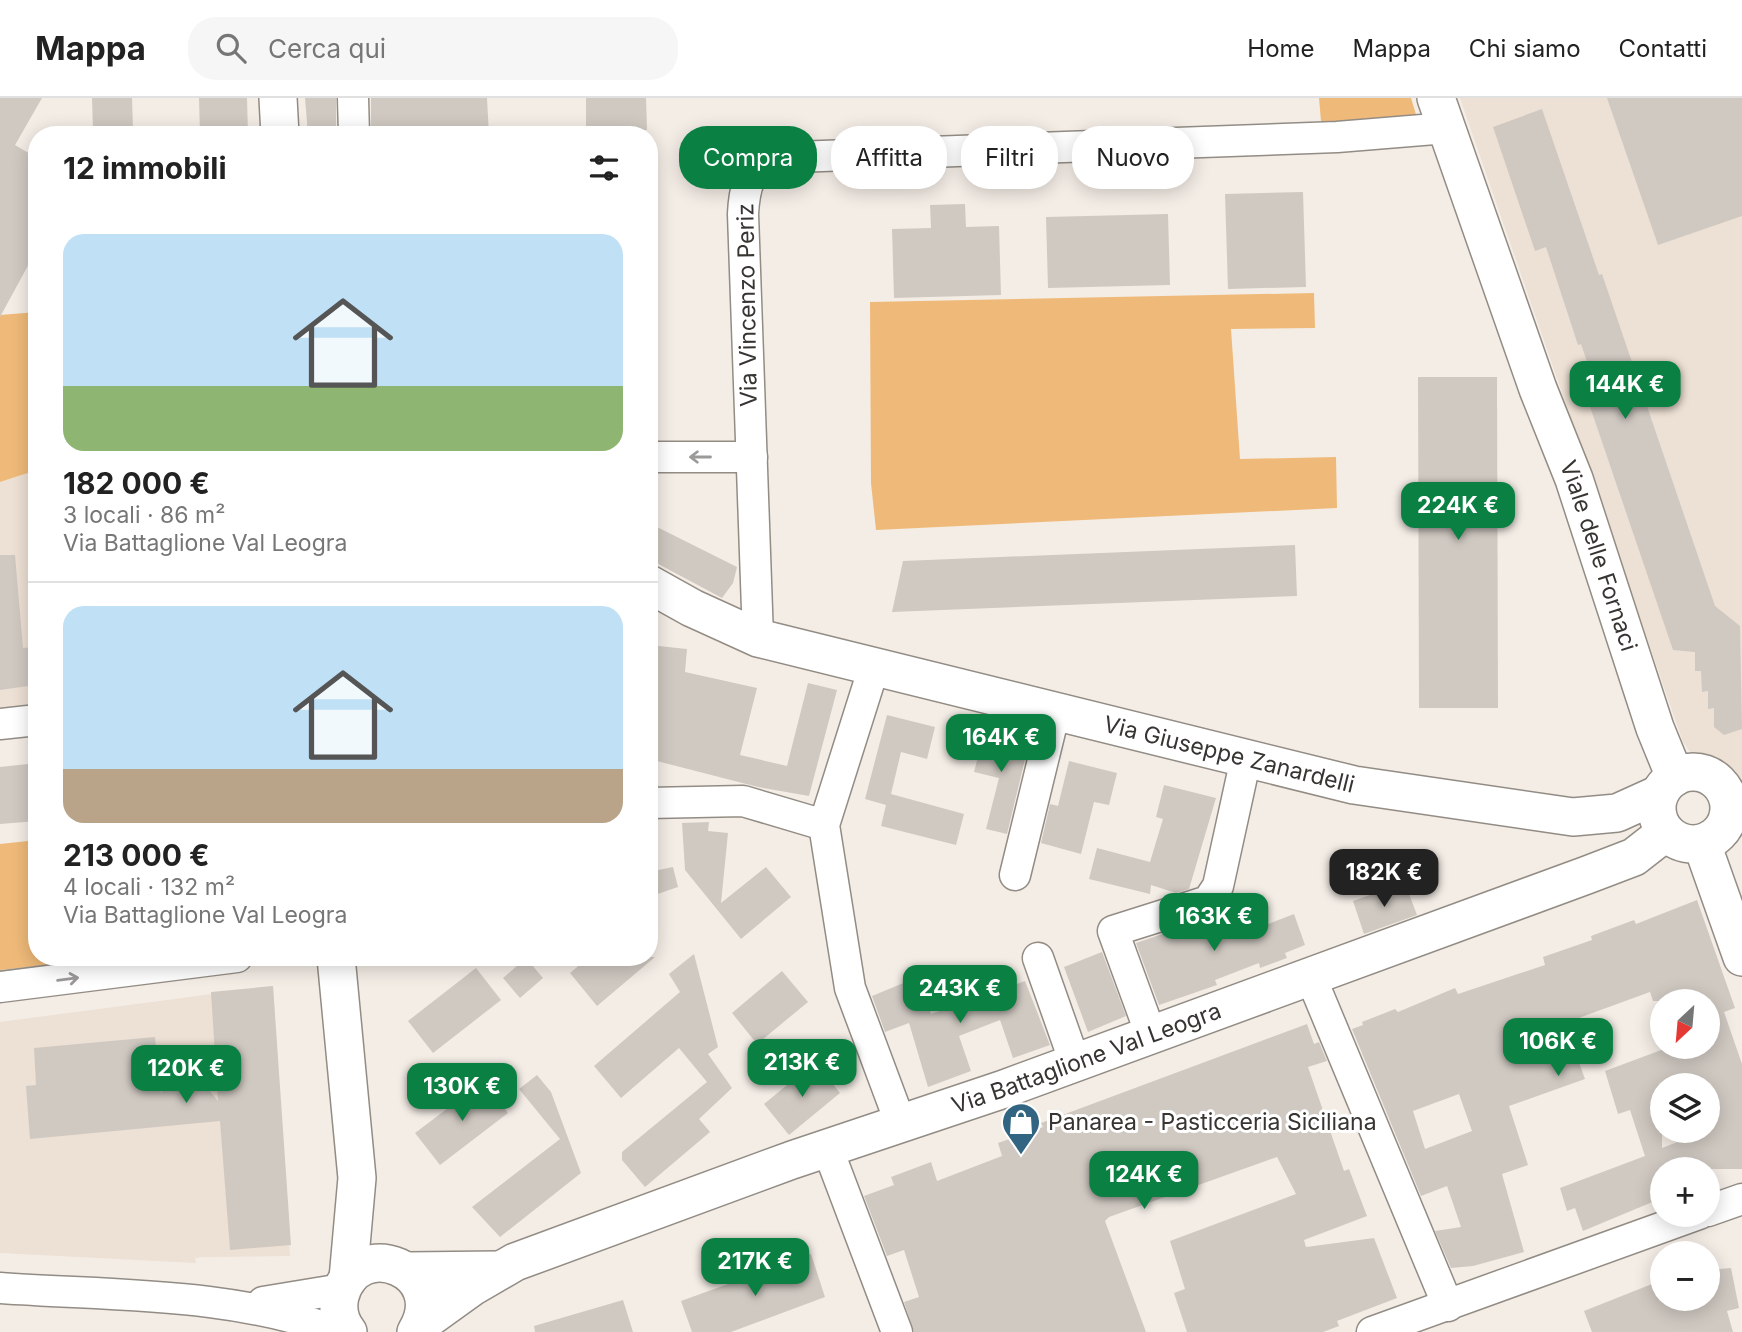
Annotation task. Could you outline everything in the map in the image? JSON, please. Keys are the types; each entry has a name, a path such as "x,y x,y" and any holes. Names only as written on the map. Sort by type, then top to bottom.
{"street":[{"path":"278,98 280,126"},
{"path":"353,98 354,126"},
{"name":"Via Vincenzo Periz","path":"758,638 743,214 744,192 758,163 768,158 1337,137 1441,113"},
{"name":"Viale delle Fornaci","path":"1441,113 1538,389 1574,479 1655,727 1667,786"},
{"path":"658,457 752,457"},
{"name":"Via Giuseppe Zanardelli","path":"658,589 758,638 1354,785 1573,817 1617,813 1667,786"},
{"path":"874,667 824,825 850,988 900,1122"},
{"path":"1015,875 1055,711"},
{"path":"0,723 28,720"},
{"path":"1152,1035 1113,931 1208,901 1218,886 1246,758"},
{"path":"1691,772 1708,775 1722,785 1735,800 1724,828 1714,838 1702,844 1682,843 1666,832 1657,808 1667,786 1691,772"},
{"path":"658,803 743,801 824,825"},
{"name":"Via Battaglione Val Leogra","path":"419,1327 499,1270 827,1147 1075,1063 1634,857 1666,832"},
{"path":"1702,844 1742,957"},
{"path":"1038,958 1075,1063"},
{"path":"0,987 166,966"},
{"path":"337,966 357,1178 340,1315 348,1332"},
{"path":"1310,975 1448,1306"},
{"path":"827,1147 897,1332"},
{"path":"357,1178 401,1268 418,1283 424,1296 419,1327"},
{"path":"1720,1207 1742,1199"},
{"path":"1372,1332 1664,1227"},
{"name":"Via Battaglione Val Leogra","path":"345,1284 368,1265 499,1270"},
{"path":"238,1305 345,1284"},
{"path":"0,1288 238,1305 292,1316 338,1332"}],"shaded area":[{"path":"1319,98 1411,98 1418,121 1321,121"},
{"path":"1460,98 1742,98 1742,778 1711,772 1698,763 1683,742"},
{"path":"1314,293 1315,328 1231,329 1240,459 1336,457 1337,508 876,530 871,483 870,302"},
{"path":"28,313 28,473 0,482 0,315"},
{"path":"28,473 28,708 0,711 0,482"},
{"path":"28,841 28,966 37,966 0,970 0,844"},
{"path":"273,986 290,1256 203,1257 195,1258 196,1263 0,1253 0,1022"}],"building":[{"path":"0,98 42,98 15,145 28,153 28,266 0,317"},
{"path":"92,98 132,98 133,126 93,126"},
{"path":"199,98 247,98 248,126 200,126"},
{"path":"305,98 336,98 336,126 307,126"},
{"path":"371,98 487,98 489,126 371,126"},
{"path":"586,98 646,98 647,126 586,126"},
{"path":"1607,98 1742,98 1742,216 1658,245"},
{"path":"1542,109 1599,275 1602,274 1715,606 1740,626 1742,729 1724,735 1714,727 1714,708 1708,709 1708,691 1702,692 1701,671 1695,671 1695,652 1673,650 1584,389 1595,385 1581,344 1578,345 1546,247 1535,251 1493,127"},
{"path":"1303,192 1306,287 1228,289 1225,194"},
{"path":"965,204 966,227 999,226 1001,295 894,298 892,229 931,228 930,205"},
{"path":"1168,214 1170,285 1048,288 1046,217"},
{"path":"1418,377 1497,377 1498,708 1419,708"},
{"path":"658,528 737,567 733,583 722,598 658,564"},
{"path":"1295,545 1297,596 892,612 903,561"},
{"path":"0,555 15,555 23,648 28,647 28,686 0,690"},
{"path":"658,646 687,649 685,672 757,688 740,755 787,766 808,683 837,690 809,796 758,787 658,761"},
{"path":"887,715 935,727 927,759 901,752 891,794 964,814 956,845 881,826 886,805 865,799"},
{"path":"986,726 1015,733 1011,747 1027,751 1007,834 986,829 999,778 974,772"},
{"path":"1069,761 1117,773 1109,805 1094,802 1081,854 1041,843 1050,804 1058,806"},
{"path":"28,764 28,822 0,824 0,767"},
{"path":"1164,785 1216,798 1189,889 1176,893 1151,885 1150,894 1089,879 1097,848 1150,862 1163,819 1156,817"},
{"path":"709,822 708,831 728,833 721,903 766,867 791,897 741,939 685,870 682,823"},
{"path":"673,867 678,887 658,894 658,870"},
{"path":"1406,886 1417,915 1364,934 1353,901 1387,889 1388,891"},
{"path":"1697,900 1735,1008 1724,1012 1742,1064 1742,1169 1720,1169 1720,1157 1650,1157 1650,1203 1583,1231 1575,1208 1567,1211 1560,1188 1645,1156 1630,1110 1618,1114 1605,1071 1650,1054 1650,1059 1720,1059 1720,989 1650,989 1650,992 1565,1023 1585,1079 1509,1106 1528,1165 1502,1174 1524,1252 1473,1266 1451,1268 1435,1231 1461,1227 1447,1186 1421,1196 1352,1029 1363,1025 1362,1022 1395,1009 1398,1012 1455,988 1458,994 1545,965 1543,957 1592,940 1591,936 1634,920 1636,924","holes":["1459,1094 1472,1131 1425,1149 1413,1111"]},
{"path":"1246,909 1253,930 1294,914 1305,945 1285,953 1287,958 1260,968 1259,963 1215,980 1217,985 1159,1005 1136,943 1192,924 1194,929"},
{"path":"1102,952 1126,1016 1088,1032 1064,967"},
{"path":"694,954 718,1047 708,1054 732,1088 699,1119 710,1132 645,1187 622,1160 622,1152 707,1082 679,1048 621,1098 594,1066 680,992 669,974"},
{"path":"517,966 533,966 543,978 520,998 503,978"},
{"path":"578,966 644,966 597,1006 570,973"},
{"path":"476,968 501,1000 433,1053 408,1021"},
{"path":"782,971 808,1002 757,1044 732,1013"},
{"path":"918,977 931,1014 1025,981 1050,1045 1013,1058 1000,1020 959,1036 971,1071 928,1087 909,1023 885,1032 872,996"},
{"path":"273,986 291,1245 230,1250 220,1121 30,1139 26,1086 36,1085 34,1048 155,1037 161,1093 188,1065 218,1101 211,992"},
{"path":"1307,1024 1314,1044 1319,1042 1327,1061 1308,1067 1344,1171 1349,1169 1367,1216 1304,1240 1306,1247 1374,1238 1397,1298 1337,1321 1339,1326 1323,1332 1187,1332 1174,1293 1185,1289 1170,1241 1296,1194 1277,1157 1109,1217 1105,1221 1146,1332 914,1332 904,1302 919,1297 904,1250 887,1256 864,1196 894,1185 891,1177 931,1162 937,1181 1002,1156 998,1143 1043,1127 1041,1123"},
{"path":"815,1062 840,1093 789,1135 764,1104"},
{"path":"537,1075 551,1092 581,1173 500,1237 472,1207 560,1139 519,1089"},
{"path":"484,1081 508,1113 440,1165 415,1133"},
{"path":"811,1254 825,1297 731,1332 692,1332 681,1301"},
{"path":"1731,1268 1739,1308 1727,1311 1733,1332 1592,1332 1584,1311 1650,1285 1650,1311 1720,1311 1720,1269"},
{"path":"623,1300 633,1332 535,1332 534,1326"}],"place":[{"name":"Panarea - Pasticceria Siciliana","path":"1021,1156"}]}
